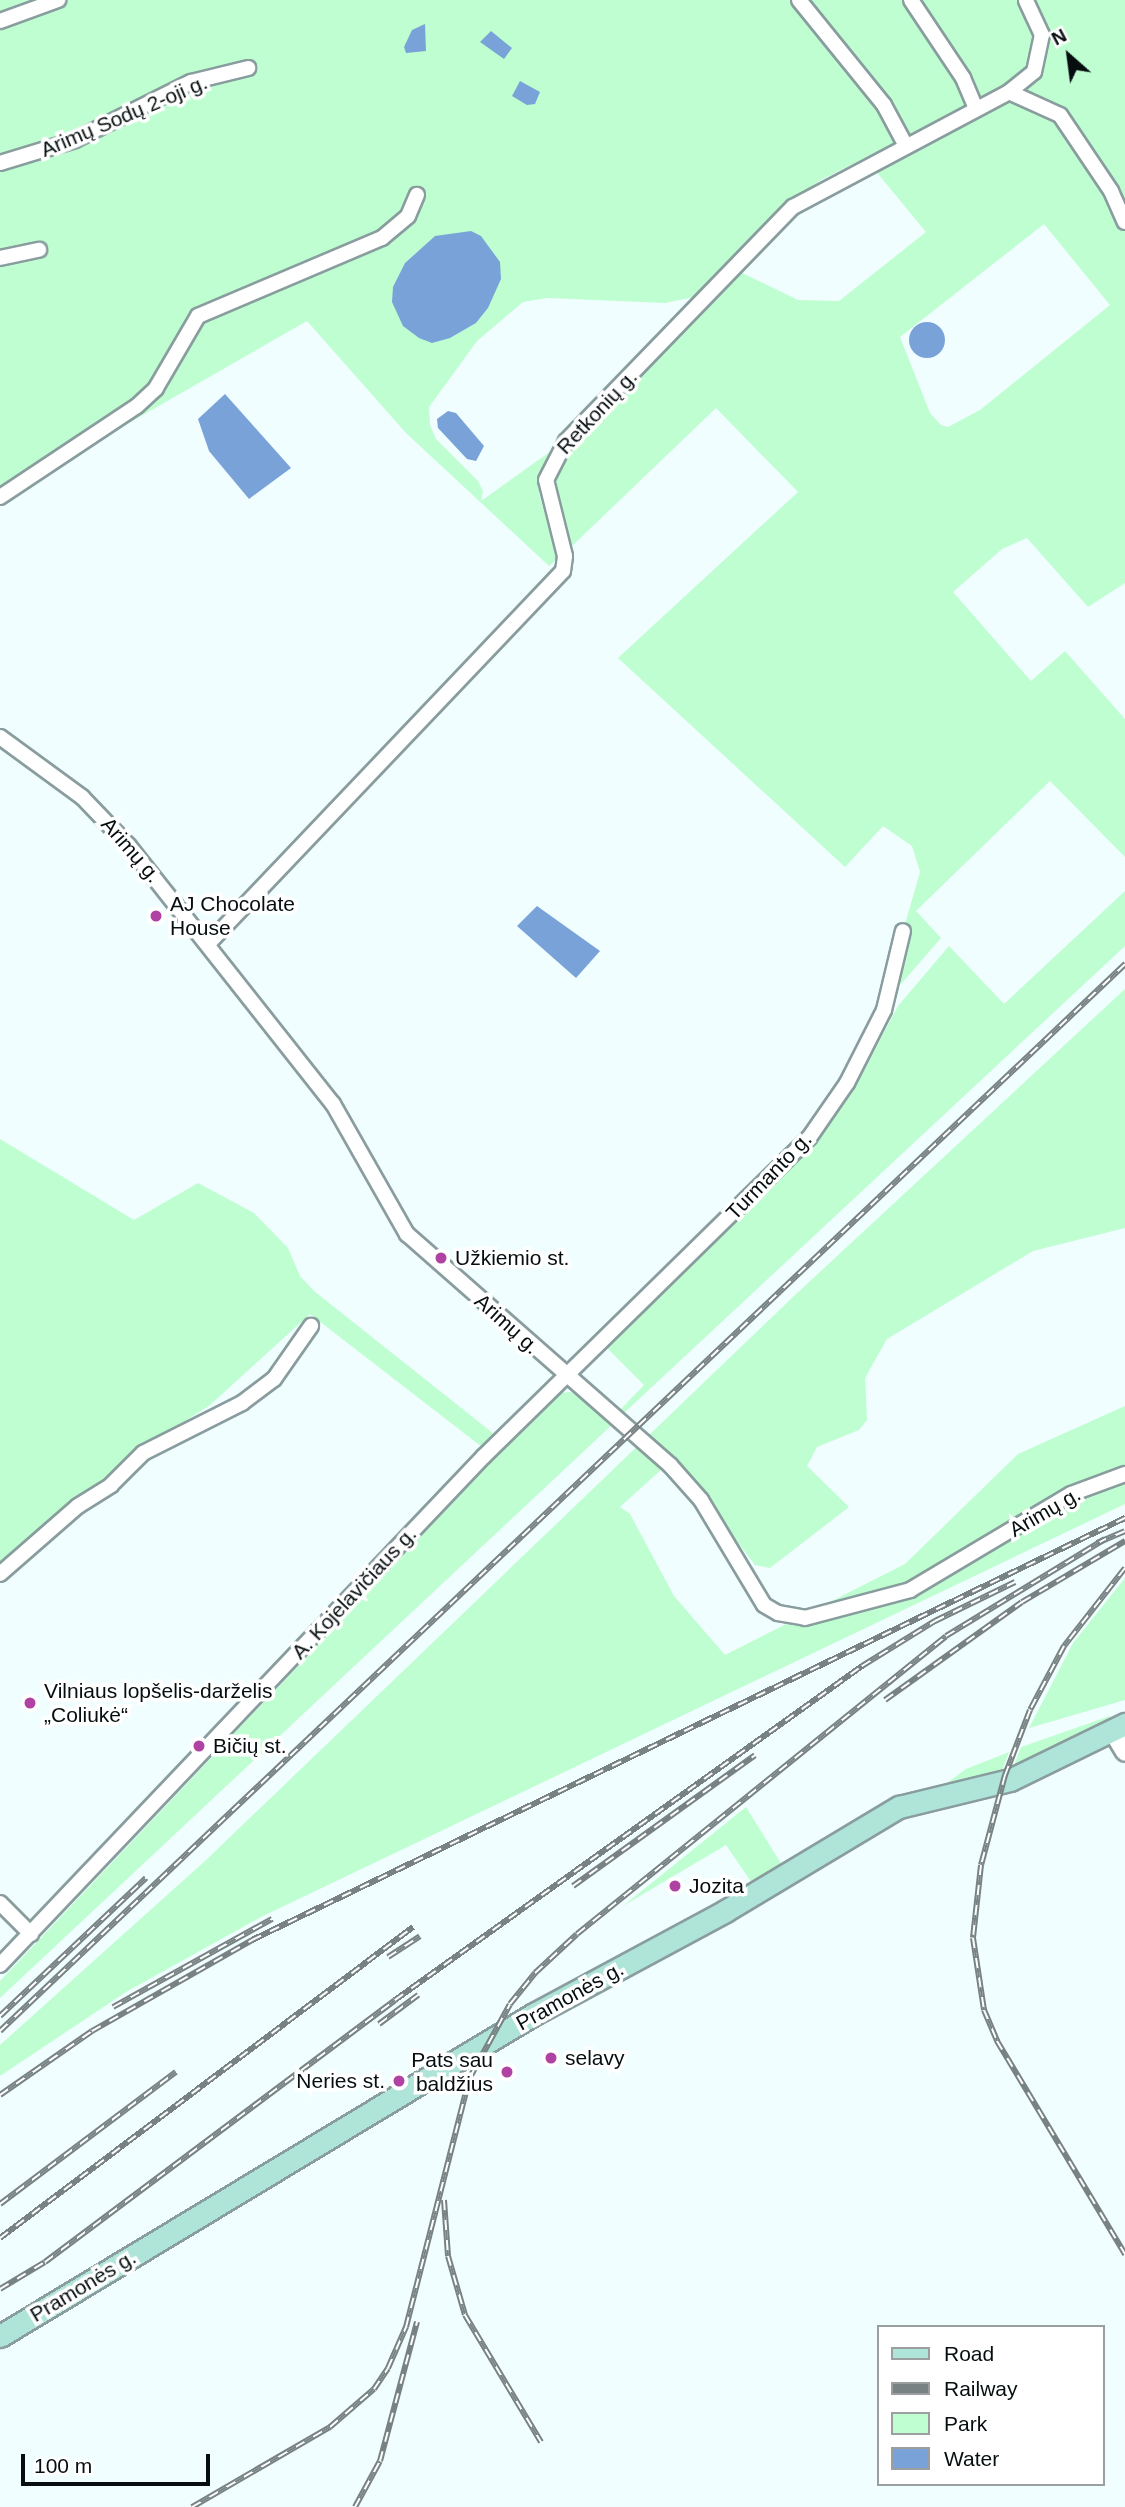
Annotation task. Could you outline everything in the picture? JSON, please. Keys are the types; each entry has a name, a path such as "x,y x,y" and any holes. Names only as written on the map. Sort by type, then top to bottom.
{"main road":[{"path":"1119,1728 1125,1751"},
{"name":"Pramonės g.","path":"0,2336 534,2014 725,1911 900,1807 1010,1780 1119,1728"}],"street":[{"path":"0,21 58,0"},
{"path":"799,0 884,105 906,146"},
{"path":"911,0 963,78 976,108"},
{"name":"Retkonių g.","path":"208,944 564,571 565,556 545,480 566,441 793,207 1009,92 1034,72 1043,47 1026,0"},
{"name":"Arimų Sodų 2-oji g.","path":"0,163 75,140 191,82 248,68"},
{"path":"1009,92 1044,104 1066,122 1125,222"},
{"path":"0,497 137,406 156,388 198,316 382,238 408,216 417,195"},
{"path":"0,258 40,250"},
{"name":"Arimų g.","path":"0,737 105,819 208,944 333,1104 407,1234 565,1376 670,1465 701,1500 764,1605 791,1617 910,1590 1071,1494 1125,1474"},
{"name":"Turmanto g.","path":"565,1376 595,1351 809,1138 847,1083 884,1010 903,931"},
{"path":"0,1574 78,1506 111,1485 143,1453 242,1403 274,1380 311,1326"},
{"name":"A. Kojelavičiaus g.","path":"0,1965 565,1376"},
{"path":"0,1903 31,1934"}],"green space":[{"path":"0,0 1019,0 1036,40 1028,69 1012,83 819,181 762,226 699,296 665,303 547,298 523,302 477,341 429,407 430,425 436,439 478,481 483,491 481,501 551,451 539,477 539,493 556,560 549,566 406,433 307,321 87,447 0,490","holes":["435,236 488,308 476,323 450,338 405,263"]},
{"path":"1033,0 1125,0 1125,583 1088,607 1027,538 1002,549 953,592 1031,681 1065,651 1125,719 1125,857 1050,781 916,911 941,938 901,984 897,983 903,931 920,872 912,846 883,826 845,867 618,658 798,492 716,408 572,546 551,486 565,453 738,271 798,300 839,301 926,232 874,169 1011,97 1043,73 1049,38","holes":["1044,224 1110,305 980,410 948,427 941,425 930,413 900,337"]},
{"path":"1125,891 1125,946 624,1413 621,1409 644,1385 607,1348 817,1136 863,1072 898,1006 949,946 1004,1004"},
{"path":"1125,989 1125,1228 1033,1251 887,1339 865,1378 867,1420 859,1430 817,1447 807,1466 849,1507 770,1568 755,1565 674,1458 620,1507 630,1514 674,1596 725,1655 905,1564 1018,1454 1125,1406 1125,1504 261,1917 126,1992 0,2076 0,2045 205,1861 794,1296"},
{"path":"0,1139 134,1220 198,1183 254,1213 288,1248 300,1276 314,1291 494,1434 482,1447 310,1314 210,1405 134,1454 0,1569"},
{"path":"571,1392 615,1422 0,1998 0,1981 549,1401 560,1393"},
{"path":"1125,1578 1125,1700 1029,1728 1073,1643"},
{"path":"1110,1716 1114,1722 1011,1773 1021,1747"},
{"path":"1009,1752 1000,1776 943,1786 966,1769"},
{"path":"746,1807 785,1870 754,1886 726,1845 623,1906"}],"water":[{"path":"425,24 426,51 406,53 404,47 412,30"},
{"path":"491,31 512,48 504,59 480,42"},
{"path":"520,81 540,92 535,104 527,105 512,96"},
{"path":"471,231 481,236 500,262 501,279 488,308 476,323 450,338 432,343 419,338 403,326 392,302 393,287 405,263 435,236"},
{"path":"927,322 940,327 945,340 940,353 927,358 914,353 909,340 914,327"},
{"path":"225,394 291,468 249,499 209,451 198,419"},
{"path":"448,411 456,413 484,446 476,461 467,459 438,428 437,419"},
{"path":"537,906 600,951 576,978 517,926"}],"railway":[{"path":"0,2031 1125,964"},
{"path":"0,2095 92,2031 252,1940 1125,1518"},
{"path":"1097,1543 1125,1531"},
{"path":"192,2507 330,2427 374,2389 388,2368 406,2327 469,2079 510,2004 535,1973 577,1934 946,1636 1105,1539"},
{"path":"885,1700 1022,1602 1125,1541"},
{"path":"1125,1568 1064,1646 1030,1710 1005,1775 981,1865 973,1938 984,2010 997,2041 1125,2254"},
{"path":"0,2289 45,2262 395,2000 862,1666 935,1621 1015,1582"},
{"path":"573,1886 755,1755"},
{"path":"0,2016 146,1878"},
{"path":"113,2007 272,1919"},
{"path":"0,2238 413,1927"},
{"path":"388,1957 420,1936"},
{"path":"379,2024 418,1995"},
{"path":"0,2204 176,2072"},
{"path":"444,2200 448,2256 465,2315 541,2442"},
{"path":"355,2507 380,2461 417,2322"}],"place":[{"name":"AJ Chocolate House","path":"156,916"},
{"name":"Užkiemio st.","path":"441,1258"},
{"name":"Vilniaus lopšelis-darželis „Coliukė“","path":"30,1703"},
{"name":"Bičių st.","path":"199,1746"},
{"name":"Jozita","path":"675,1886"},
{"name":"selavy","path":"551,2058"},
{"name":"Pats sau baldžius","path":"507,2072"},
{"name":"Neries st.","path":"399,2081"}]}
